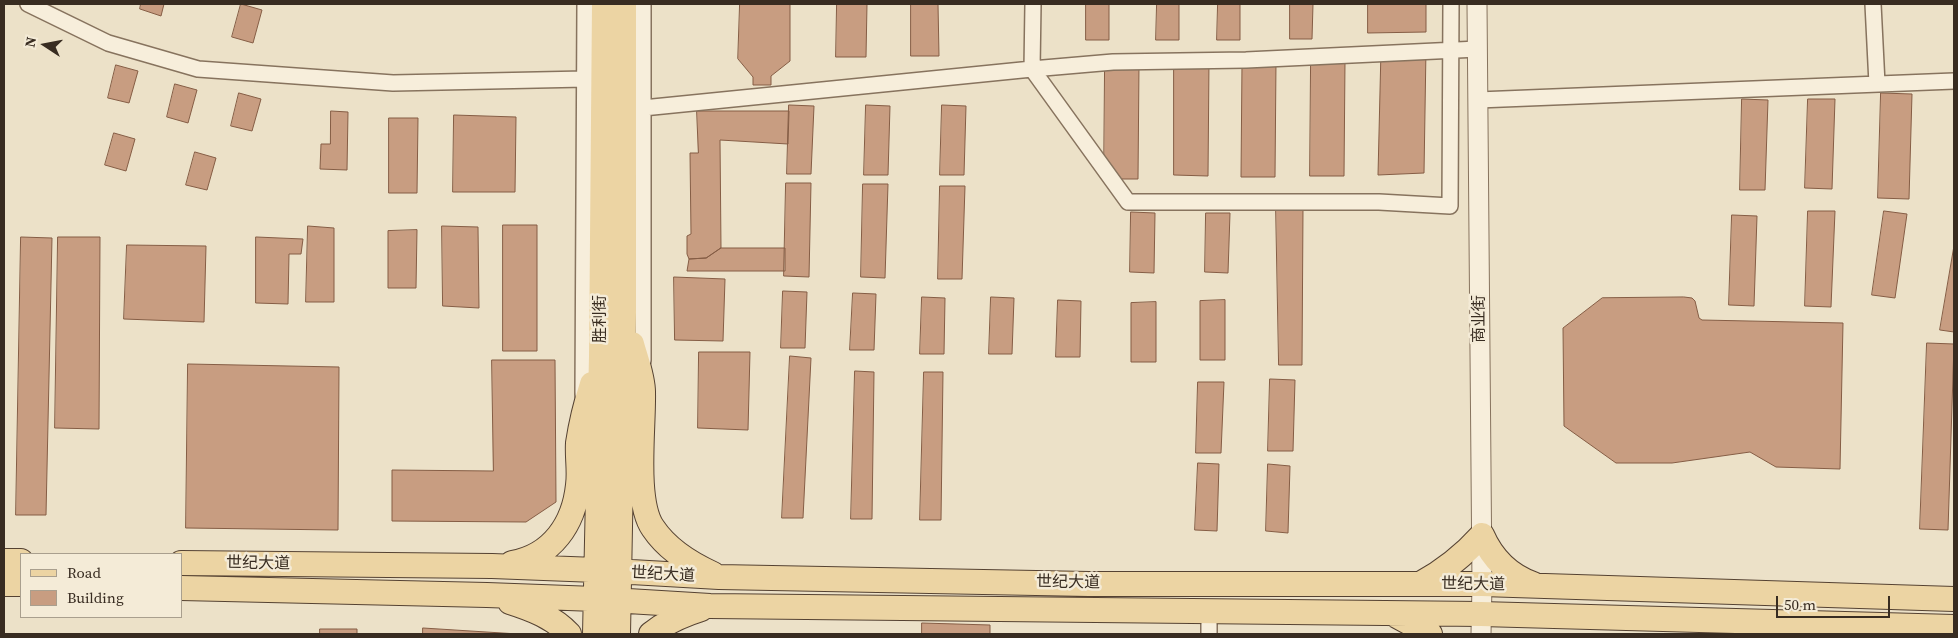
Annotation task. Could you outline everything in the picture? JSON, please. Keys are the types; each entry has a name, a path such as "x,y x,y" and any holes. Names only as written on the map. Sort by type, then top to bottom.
{"main road":[{"name":"胜利街","path":"595,634 601,356 604,4"},
{"name":"胜利街","path":"618,634 624,312 624,4"},
{"path":"624,312 643,390 642,488 645,511 653,528 680,555 698,567 719,577"},
{"path":"492,566 519,562 538,554 550,546 569,521 579,483 578,445 583,412 601,356"},
{"path":"1420,584 1454,562 1482,535 1491,553 1506,569 1537,586"},
{"path":"4,561 20,561"},
{"name":"世纪大道","path":"182,563 492,566 719,577 1090,584 1482,584 1954,599"},
{"path":"4,584 20,584"},
{"name":"世纪大道","path":"182,588 487,595 710,606 1209,623 1391,613 1954,627"},
{"path":"487,595 529,608 549,618 569,634"},
{"path":"652,634 661,626 683,615 710,606"},
{"path":"1391,613 1430,634"},
{"path":"1529,634 1561,616"}],"street":[{"path":"28,4 108,43 198,69 393,83 585,79"},
{"path":"583,412 585,4"},
{"path":"643,4 643,390"},
{"path":"1033,4 1032,69 1128,202 1379,202 1450,206 1451,4"},
{"name":"商业街","path":"1477,4 1482,535 1481,634"},
{"path":"1873,4 1877,84"},
{"path":"643,108 1113,62 1246,60 1478,49"},
{"path":"1478,100 1954,81"}],"building":[{"path":"141,4 164,4 161,16 140,9"},
{"path":"241,4 262,10 253,43 232,37"},
{"path":"740,4 790,4 790,61 771,76 771,85 753,85 753,77 738,59"},
{"path":"837,4 867,4 866,57 836,57"},
{"path":"911,4 938,4 939,56 911,56"},
{"path":"1086,4 1109,4 1109,40 1086,40"},
{"path":"1157,4 1179,4 1179,40 1156,40"},
{"path":"1218,4 1240,4 1240,40 1217,40"},
{"path":"1290,4 1313,4 1312,39 1290,39"},
{"path":"1368,4 1426,4 1426,32 1368,33"},
{"path":"1426,49 1424,173 1378,175 1381,50"},
{"path":"1174,60 1209,60 1208,176 1174,175"},
{"path":"1311,61 1345,61 1344,176 1310,176"},
{"path":"1276,62 1275,177 1241,177 1242,63"},
{"path":"1105,64 1139,64 1138,179 1104,179"},
{"path":"116,65 138,71 129,103 108,98"},
{"path":"175,84 197,90 188,123 167,117"},
{"path":"239,93 261,99 252,131 231,126"},
{"path":"1881,93 1912,94 1909,199 1878,198"},
{"path":"1742,99 1768,100 1765,190 1740,190"},
{"path":"1808,99 1835,99 1832,189 1805,188"},
{"path":"789,105 814,106 811,174 787,174"},
{"path":"866,105 890,106 888,175 864,175"},
{"path":"942,105 966,106 964,175 940,175"},
{"path":"331,111 348,112 347,170 320,169 321,144 330,144"},
{"path":"697,111 789,111 788,144 720,140 721,248 706,258 689,259 687,254 687,236 691,234 690,153 698,153"},
{"path":"454,115 516,117 515,192 453,192"},
{"path":"389,118 418,118 417,193 389,193"},
{"path":"114,133 135,139 126,171 105,165"},
{"path":"195,152 216,158 207,190 186,185"},
{"path":"786,183 811,183 809,277 784,276"},
{"path":"863,184 888,184 885,278 861,277"},
{"path":"940,186 965,186 962,279 938,279"},
{"path":"1276,207 1303,208 1302,365 1279,365"},
{"path":"1808,211 1835,211 1831,307 1805,306"},
{"path":"1884,211 1907,214 1895,298 1872,295"},
{"path":"1131,212 1155,213 1154,273 1130,272"},
{"path":"1206,213 1230,213 1228,273 1205,272"},
{"path":"1732,215 1757,216 1754,306 1729,305"},
{"path":"503,225 537,225 537,351 503,351"},
{"path":"308,226 334,228 334,302 306,302"},
{"path":"442,226 478,227 479,308 443,306"},
{"path":"417,230 416,288 388,288 388,231"},
{"path":"21,237 52,238 46,515 16,515"},
{"path":"58,237 100,237 99,429 55,428"},
{"path":"256,237 303,239 301,254 289,254 288,304 256,303"},
{"path":"127,245 206,246 204,322 124,319"},
{"path":"1954,246 1954,332 1940,330"},
{"path":"721,248 785,248 785,271 687,271 689,259 706,258"},
{"path":"674,277 725,279 723,341 675,340"},
{"path":"783,291 807,292 805,348 781,348"},
{"path":"853,293 876,294 874,350 850,350"},
{"path":"922,297 945,298 944,354 920,354"},
{"path":"991,297 1014,298 1012,354 989,354"},
{"path":"1602,298 1692,298 1695,301 1699,318 1702,320 1843,323 1840,469 1776,467 1750,452 1672,463 1616,463 1564,426 1563,328"},
{"path":"1058,300 1081,301 1080,357 1056,357"},
{"path":"1225,300 1225,360 1200,360 1200,301"},
{"path":"1156,302 1156,362 1131,362 1131,303"},
{"path":"1927,343 1954,344 1948,530 1920,529"},
{"path":"699,352 750,352 748,430 698,428"},
{"path":"790,356 811,358 803,518 782,518"},
{"path":"492,360 555,360 556,502 526,522 392,521 392,470 493,471"},
{"path":"188,364 339,367 338,530 186,528"},
{"path":"855,371 874,372 872,519 851,519"},
{"path":"924,372 943,372 941,520 920,520"},
{"path":"1270,379 1295,380 1293,451 1268,451"},
{"path":"1198,382 1224,382 1221,453 1196,453"},
{"path":"1198,463 1219,464 1217,531 1195,530"},
{"path":"1268,464 1290,466 1288,533 1266,531"},
{"path":"922,623 990,625 990,634 922,634"},
{"path":"423,628 518,634 423,634"},
{"path":"320,629 357,629 357,634 320,634"}]}
